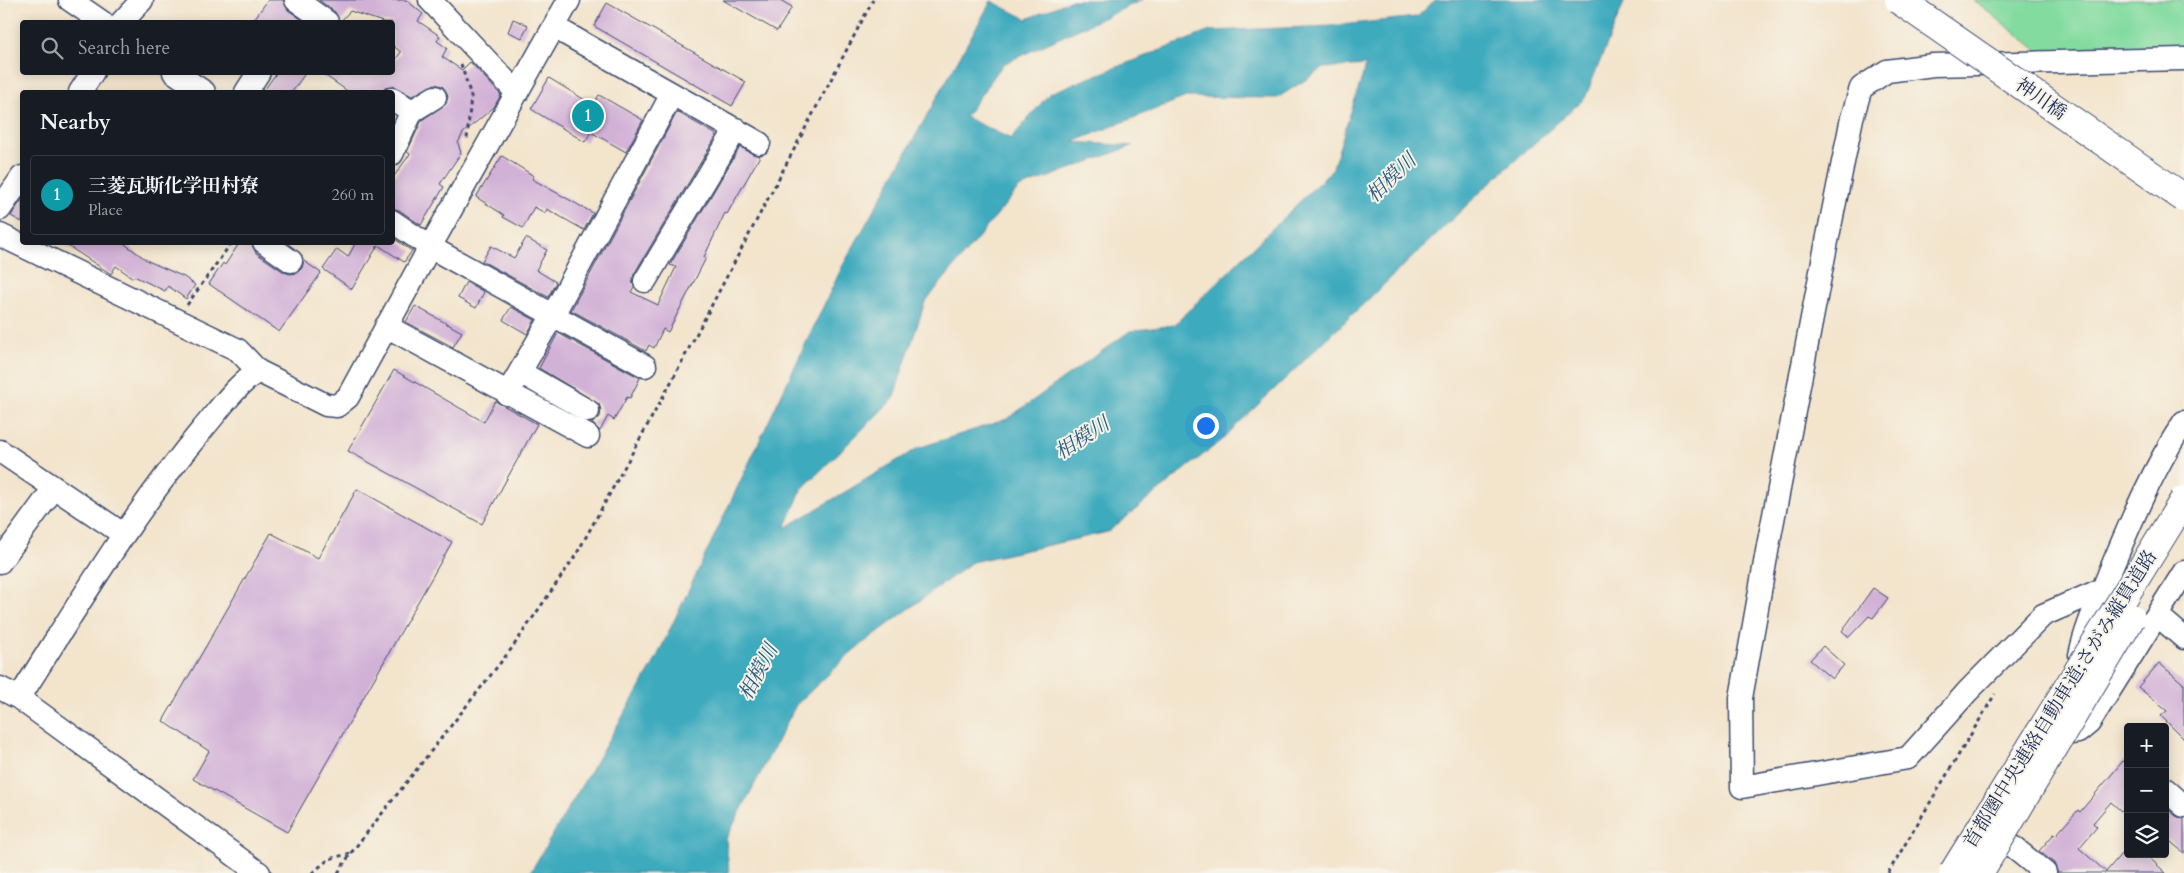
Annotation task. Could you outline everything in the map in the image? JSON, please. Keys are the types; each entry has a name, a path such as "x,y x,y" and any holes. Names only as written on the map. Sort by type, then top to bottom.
{"main road":[{"name":"神川橋","path":"1899,0 2184,198"},
{"name":"首都圏中央連絡自動車道;さがみ縦貫道路","path":"1953,873 2184,500"},
{"name":"首都圏中央連絡自動車道;さがみ縦貫道路","path":"1979,873 2184,534"}],"street":[{"path":"70,0 99,20"},
{"path":"124,20 142,0"},
{"path":"430,0 517,93"},
{"path":"21,245 238,350 258,371 326,405 337,406 348,397 430,247 570,0"},
{"path":"298,10 322,20"},
{"path":"554,28 760,143"},
{"path":"2103,589 2043,615 1968,691 1908,758 1742,787 1741,698 1820,275 1852,118 1861,88 1887,70 1933,65 2184,59"},
{"path":"81,90 91,75"},
{"path":"247,90 257,75"},
{"path":"176,81 199,90"},
{"path":"507,394 553,315 672,94"},
{"path":"395,148 412,111 435,97"},
{"path":"395,101 412,111"},
{"path":"645,281 736,129"},
{"path":"0,209 20,183"},
{"path":"395,223 430,247 645,366"},
{"path":"0,235 20,245"},
{"path":"268,245 291,262"},
{"path":"386,326 507,394 588,436"},
{"path":"258,371 243,381 184,451 10,693 260,873"},
{"path":"520,372 588,410"},
{"path":"1990,873 2060,756 2081,651 2103,589 2135,512 2173,438 2184,422"},
{"path":"0,451 123,534"},
{"path":"0,562 54,488"},
{"path":"2063,734 2078,732 2089,723 2184,572"},
{"path":"2157,615 2184,638"},
{"path":"2007,842 2044,873"}],"path":[{"path":"338,873 351,853 512,648 576,555 683,360 873,0"},
{"path":"458,56 471,96 466,144"},
{"path":"175,320 230,245"},
{"path":"1888,873 1998,689"},
{"path":"312,873 329,859 351,853"}],"green space":[{"path":"1974,0 2184,0 2184,47 2158,52 2043,55"}],"water":[{"name":"相模川","path":"1072,0 1142,0 1003,64 965,117 1011,139 1050,93 1210,31 1331,26 1417,17 1435,0 1625,0 1585,98 1490,183 1219,442 1108,532 972,562 854,650 796,705 726,839 729,873 530,873 653,665 842,267 991,1 1027,19","holes":["1366,65 1332,170 1174,325 1130,331 1007,419 918,448 785,528 802,489 893,399 925,302 1019,188 1132,146 1073,142 1186,97 1277,98 1324,68"]}],"building":[{"path":"268,0 283,0 288,10 302,20 253,20"},
{"path":"319,0 406,0 423,14 418,21 440,36 437,41 447,48 442,57 462,70 470,62 501,95 494,107 463,133 458,143 461,153 440,184 444,187 421,225 395,209 395,175 410,154 407,152 422,120 446,104 448,97 446,91 442,86 435,84 412,96 393,86 383,90 346,90 324,75 395,75 395,61 401,52 395,47 395,20 377,20 350,11 342,20 339,20 335,12"},
{"path":"723,0 780,0 792,7 777,31"},
{"path":"607,3 746,82 732,106 594,26"},
{"path":"513,19 528,25 522,38 508,32"},
{"path":"275,75 304,75 293,90 264,90"},
{"path":"549,78 593,105 599,95 643,120 626,152 591,132 585,142 531,109"},
{"path":"677,112 717,135 634,274 632,281 634,287 631,292 658,305 676,267 670,265 740,147 760,156 727,214 725,213 704,257 706,258 668,332 663,329 654,348 649,345 646,351 571,310"},
{"path":"502,156 534,176 532,179 593,213 584,230 547,209 545,213 534,207 523,228 503,217 504,215 476,197"},
{"path":"20,202 20,221 11,216"},
{"path":"526,238 547,250 536,270 556,282 548,297 482,261 491,246 514,258"},
{"path":"395,239 412,251 404,262 378,245 395,245"},
{"path":"67,245 126,245 148,261 184,277 195,285 186,299 168,286 165,291 134,276 133,278 116,266 111,274"},
{"path":"238,245 252,245 256,253 284,272 290,274 297,273 302,268 304,261 321,273 279,332 209,284 223,263 225,265"},
{"path":"354,245 378,245 352,289 323,269 337,249 348,257"},
{"path":"466,282 484,292 476,308 458,298"},
{"path":"415,306 462,332 453,347 406,322"},
{"path":"511,307 535,320 527,334 503,320"},
{"path":"558,333 640,378 630,398 627,397 614,420 608,416 600,431 592,423 600,417 601,410 599,404 539,368"},
{"path":"394,370 484,422 495,401 537,424 482,524 348,451"},
{"path":"357,489 452,542 287,832 193,779 209,751 163,721 271,533 318,558"},
{"path":"1873,588 1888,598 1873,618 1869,616 1849,637 1842,631"},
{"path":"1823,646 1844,665 1832,679 1810,660"},
{"path":"2159,663 2184,684 2184,739 2161,716 2167,711 2138,687"},
{"path":"2124,760 2124,808 2121,811 2111,802 2093,823 2097,827 2079,848 2106,872 2121,854 2124,854 2124,858 2149,858 2166,873 2058,873 2054,863 2039,851 2078,810 2080,812"},
{"path":"2169,810 2184,819 2184,853 2169,840"}],"place":[{"name":"三菱瓦斯化学田村寮","path":"588,116"}]}
